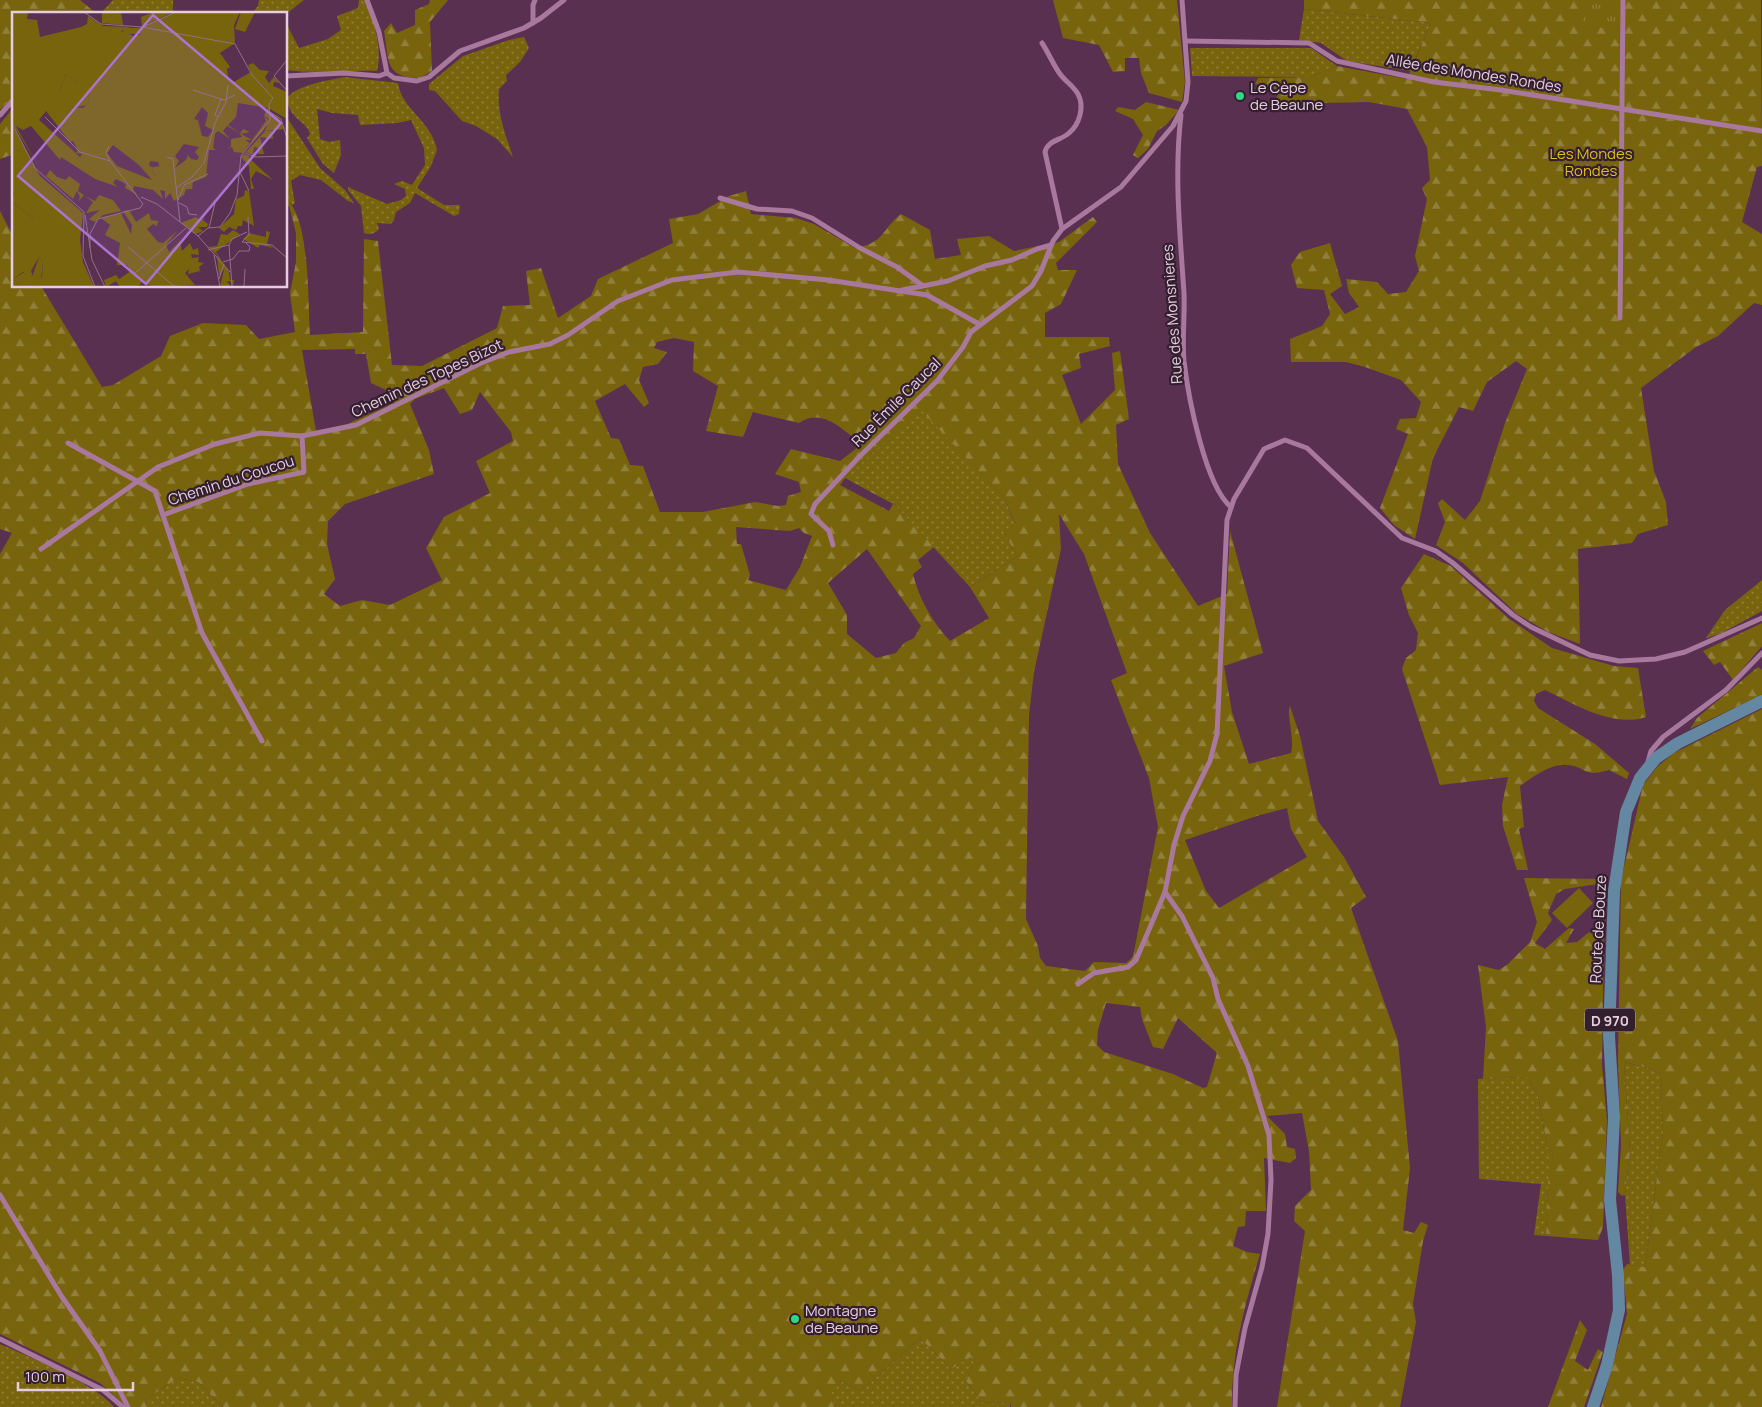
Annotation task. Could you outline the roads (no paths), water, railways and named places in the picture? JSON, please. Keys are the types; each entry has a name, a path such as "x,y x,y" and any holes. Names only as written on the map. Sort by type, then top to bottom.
{"main road":[{"name":"Route de Bouze","path":"1593,1407 1614,1336 1619,1294 1610,1200 1614,1117 1609,1036 1614,891 1626,812 1635,786 1647,768 1678,743 1762,701"}],"street":[{"path":"367,0 380,32 388,73 394,78 402,80 426,79 460,51 533,23 564,0"},
{"path":"533,23 533,5 535,0"},
{"path":"1042,43 1058,72 1079,95 1080,102 1080,114 1073,129 1065,136 1050,143 1045,152 1062,229 1115,192 1127,181 1173,126 1182,110 1188,82 1182,0"},
{"path":"1620,318 1623,0"},
{"name":"Allée des Mondes Rondes","path":"1186,41 1309,43 1337,61 1434,82 1477,86 1762,131"},
{"path":"288,76 344,74 379,76 388,73"},
{"path":"0,115 12,101"},
{"name":"Rue des Monsnieres","path":"1182,110 1179,137 1178,222 1184,294 1184,360 1193,417 1211,474 1221,496 1231,507"},
{"path":"720,198 757,209 792,211 812,218 860,248 898,268 922,285"},
{"name":"Rue Émile Caucal","path":"833,545 829,531 811,514 815,504 849,467 937,381 963,347 971,332 979,324 1025,292 1038,276 1051,245 1062,229"},
{"path":"899,291 948,281 985,266 1012,260 1051,245"},
{"name":"Chemin des Topes Bizot","path":"41,549 158,467 215,444 260,433 302,436 356,425 481,363 509,352 550,344 568,335 618,301 672,280 738,272 828,280 927,295 979,324"},
{"name":"Chemin du Coucou","path":"163,515 248,484 304,472 302,436"},
{"path":"1078,984 1094,973 1128,967 1136,960 1165,892 1174,845 1183,816 1210,760 1217,734 1227,520 1234,499 1264,449 1285,440 1307,448 1402,538 1442,555 1513,615 1531,627 1590,655 1619,661 1656,659 1685,652 1762,618"},
{"path":"68,443 155,491 202,633 262,741"},
{"path":"1647,768 1651,750 1663,737 1726,690 1762,654"},
{"path":"1165,892 1182,916 1213,978 1218,999 1248,1066 1269,1135 1271,1180 1268,1234 1262,1267 1245,1328 1236,1375 1235,1407"},
{"path":"0,1195 62,1297 100,1351 128,1407"},
{"path":"0,1339 103,1390 123,1407"}],"place":[{"name":"Le Cèpe de Beaune","path":"1240,96"},
{"name":"Montagne de Beaune","path":"795,1319"}],"park label":[{"name":"Les Mondes Rondes","path":"1591,162"}]}
